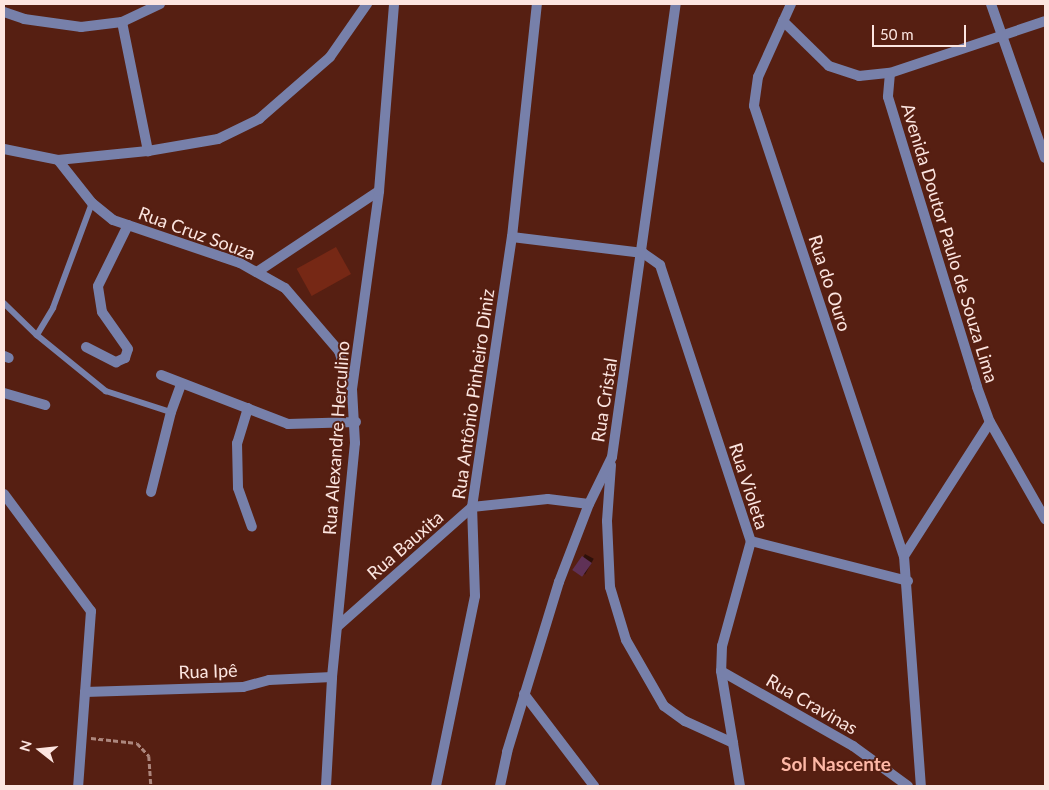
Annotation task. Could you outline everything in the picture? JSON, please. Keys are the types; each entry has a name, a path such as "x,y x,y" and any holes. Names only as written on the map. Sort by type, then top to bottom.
{"street":[{"path":"4,12 24,20 81,27 122,22 160,4"},
{"path":"4,149 58,160 148,152 218,139 259,119 330,58 367,4"},
{"name":"Rua Alexandre Herculino","path":"326,786 332,677 356,422 352,389 378,191 394,4"},
{"name":"Rua Antônio Pinheiro Diniz","path":"436,786 475,596 472,508 512,237 537,4"},
{"name":"Rua Cristal","path":"500,786 524,694 559,582 589,504 612,457 643,253 676,4"},
{"name":"Rua do Ouro","path":"791,4 758,77 754,106 904,556"},
{"path":"990,4 1045,158"},
{"path":"782,21 829,66 859,76 890,73 1045,21"},
{"path":"122,22 148,152"},
{"name":"Avenida Doutor Paulo de Souza Lima","path":"890,73 888,97 990,422 1045,519"},
{"name":"Rua Cruz Souza","path":"58,160 92,203 113,220 240,263 285,288 339,351 352,389"},
{"path":"257,272 378,191"},
{"path":"86,347 116,362 125,358 128,349 102,312 98,286 128,225"},
{"path":"512,237 643,253"},
{"name":"Rua Violeta","path":"643,253 660,264 751,541 722,646 721,671 740,786"},
{"path":"161,375 288,424 356,422"},
{"path":"151,492 171,412 181,384"},
{"path":"4,394 45,405"},
{"path":"248,408 237,443 238,488 252,527"},
{"path":"921,786 908,581 904,556 990,422"},
{"path":"612,457 607,521 610,587 626,640 664,706 685,721 733,743"},
{"path":"4,494 91,610 78,786"},
{"path":"472,508 548,499 589,504"},
{"name":"Rua Bauxita","path":"338,626 472,508"},
{"path":"751,541 908,581"},
{"name":"Rua Cravinas","path":"721,671 853,746 908,786"},
{"name":"Rua Ipê","path":"85,692 243,687 268,680 332,677"},
{"path":"524,694 594,786"}],"lane":[{"path":"36,335 53,308 92,203"},
{"path":"4,303 36,335 106,390 171,412"}],"path":[{"path":"82,737 137,743 149,756 151,786"}],"shaded area":[{"path":"336,247 351,274 312,296 297,269"}],"building":[{"path":"582,556 592,563 582,577 572,570"}],"district":[{"name":"Sol Nascente","path":"836,764"}]}
